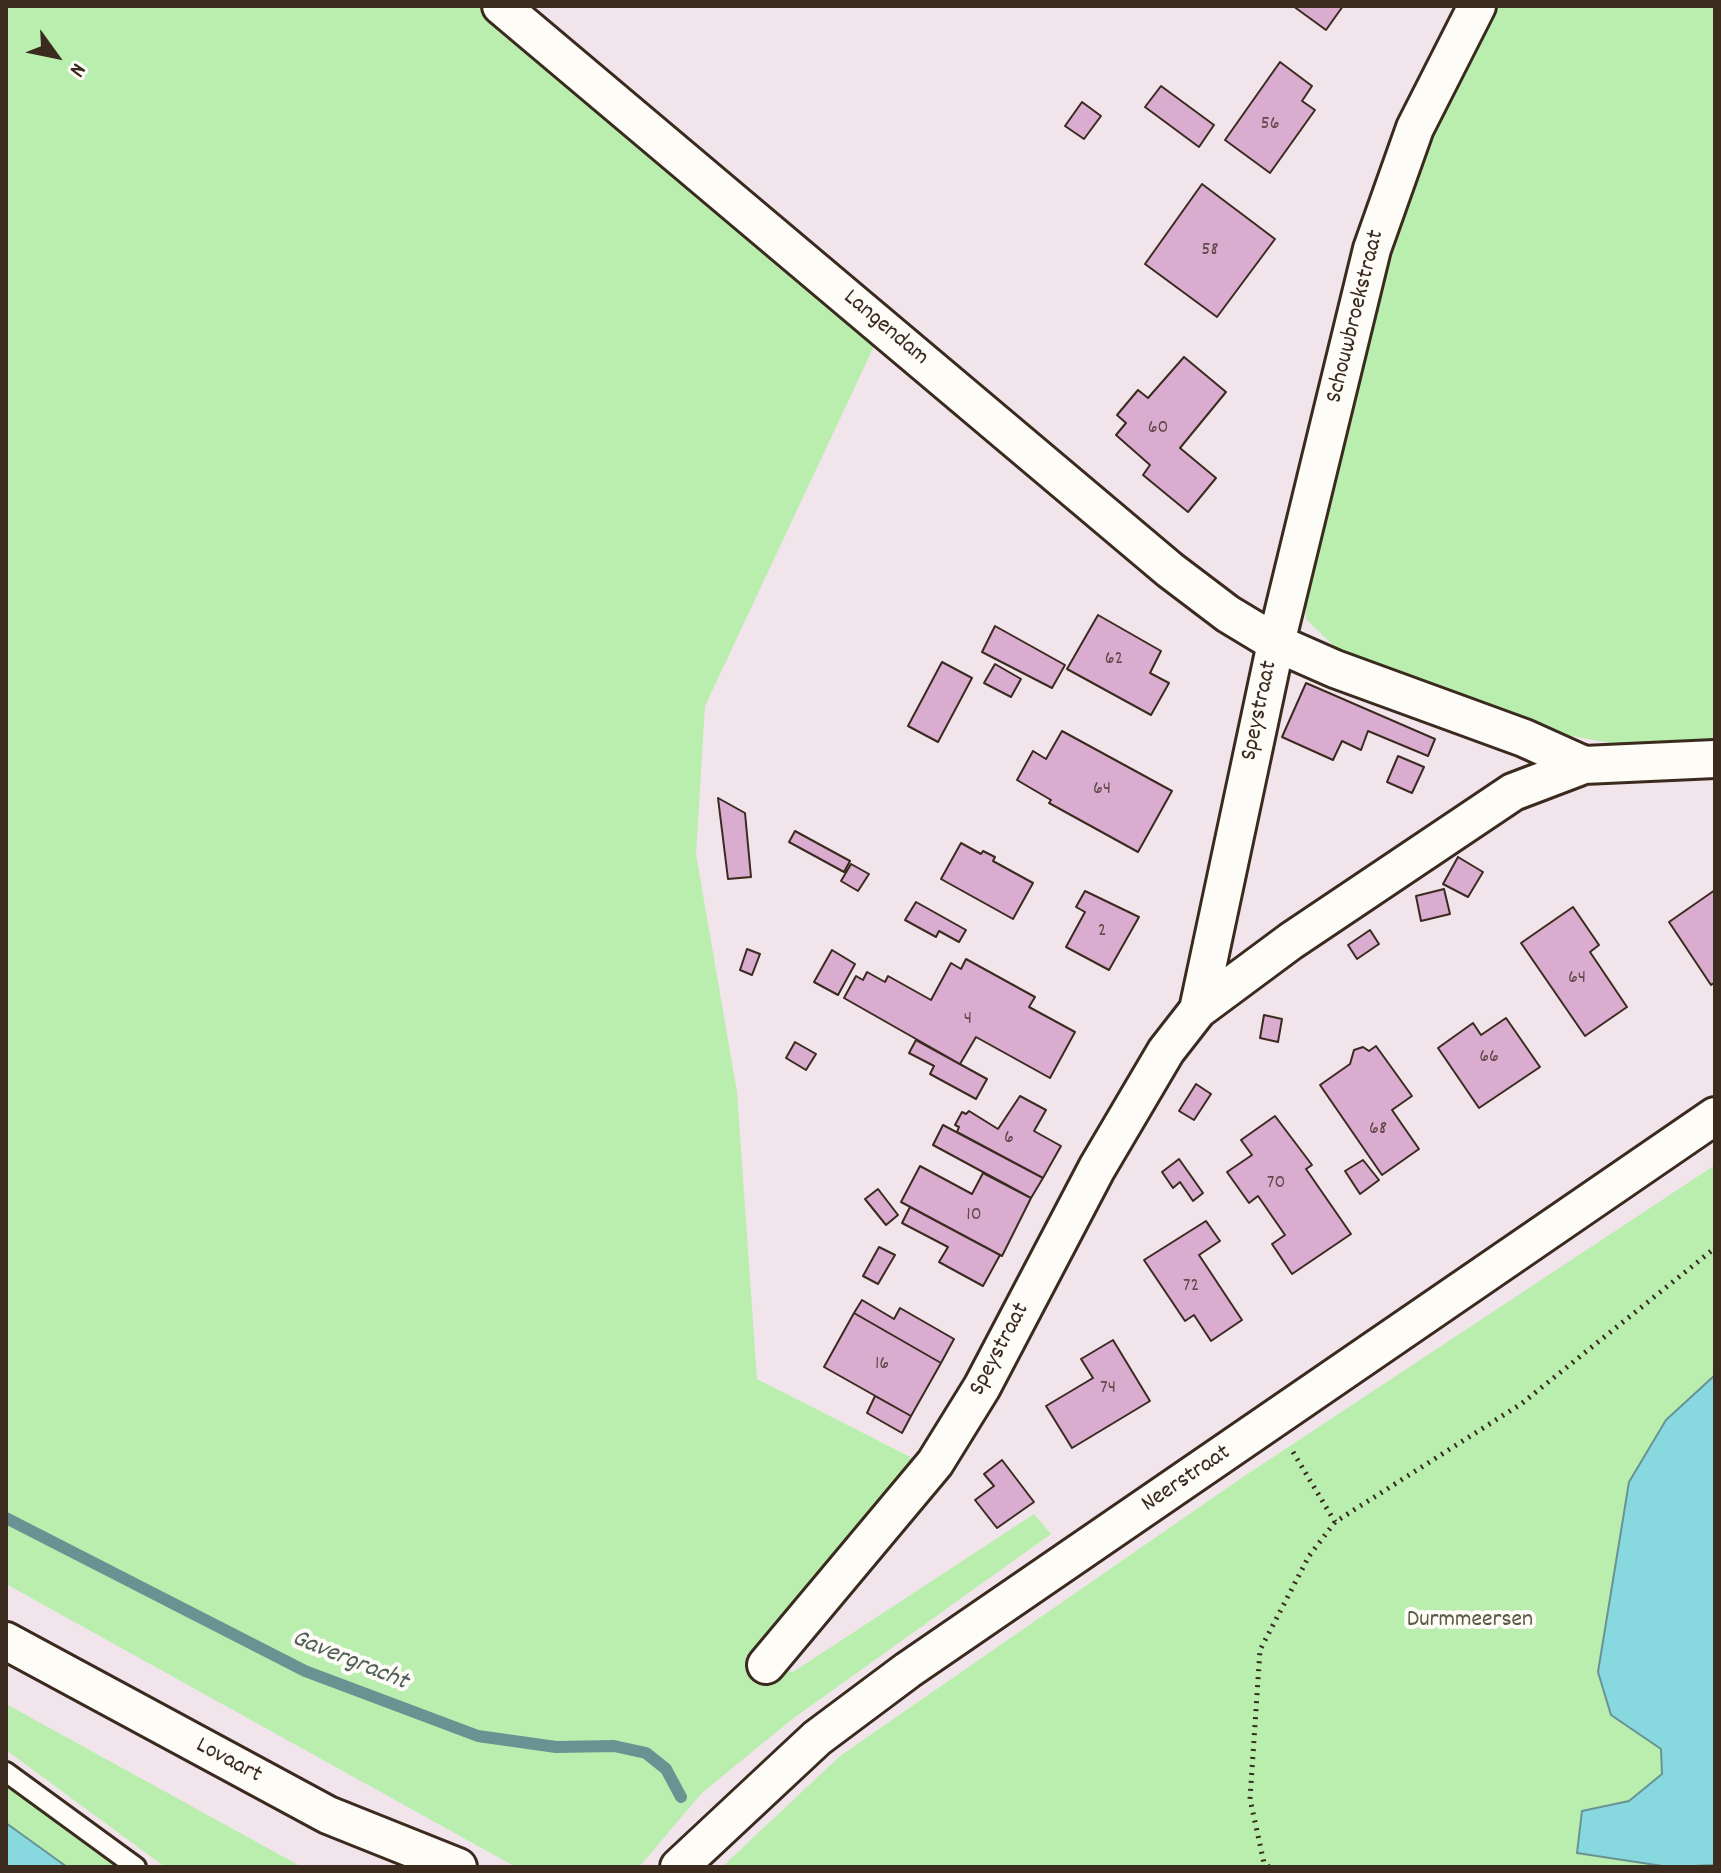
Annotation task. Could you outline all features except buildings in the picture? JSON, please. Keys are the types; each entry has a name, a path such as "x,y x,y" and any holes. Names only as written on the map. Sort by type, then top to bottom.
{"street":[{"name":"Langendam","path":"501,6 1170,570 1228,614 1276,643"},
{"name":"Schouwbroekstraat","path":"1276,643 1386,205 1415,128 1477,6"},
{"name":"Speystraat","path":"1198,1010 1276,643 1335,669 1524,738 1584,765"},
{"name":"Speystraat","path":"766,1665 935,1463 982,1387 1097,1168 1166,1051 1198,1010 1291,941 1513,792 1584,765 1715,759"},
{"name":"Neerstraat","path":"679,1867 732,1814 840,1721 908,1670 1715,1116"},
{"name":"Lovaart","path":"6,1641 328,1815 458,1867"}],"lane":[{"path":"6,1772 136,1867"}],"path":[{"path":"1269,1867 1264,1863 1250,1799 1260,1650 1309,1556 1335,1522 1521,1404 1715,1248"},
{"path":"1273,1421 1335,1522"}],"green space":[{"path":"6,6 483,6 876,342 705,706 696,854 737,1092 757,1379 924,1464 753,1666 793,1672 1034,1514 1051,1534 791,1720 702,1793 639,1867 514,1866 6,1584"},
{"path":"1495,6 1715,6 1715,742 1626,746 1567,735 1377,672 1339,651 1306,619 1305,578 1383,253 1455,76"},
{"name":"Durmmeersen","path":"1715,1165 1715,1867 722,1867 840,1756 1240,1479"},
{"path":"6,1704 302,1867 165,1867 6,1750"},
{"path":"6,1785 117,1867 67,1867 6,1823"}],"water":[{"path":"1715,1375 1715,1865 1669,1867 1577,1853 1582,1811 1629,1801 1662,1774 1661,1749 1611,1715 1598,1672 1629,1482 1666,1420"},
{"path":"6,1823 67,1867 6,1867"}],"waterway":[{"name":"Gavergracht","path":"6,1518 305,1671 478,1736 556,1747 614,1746 646,1753 666,1769 681,1797"}]}
